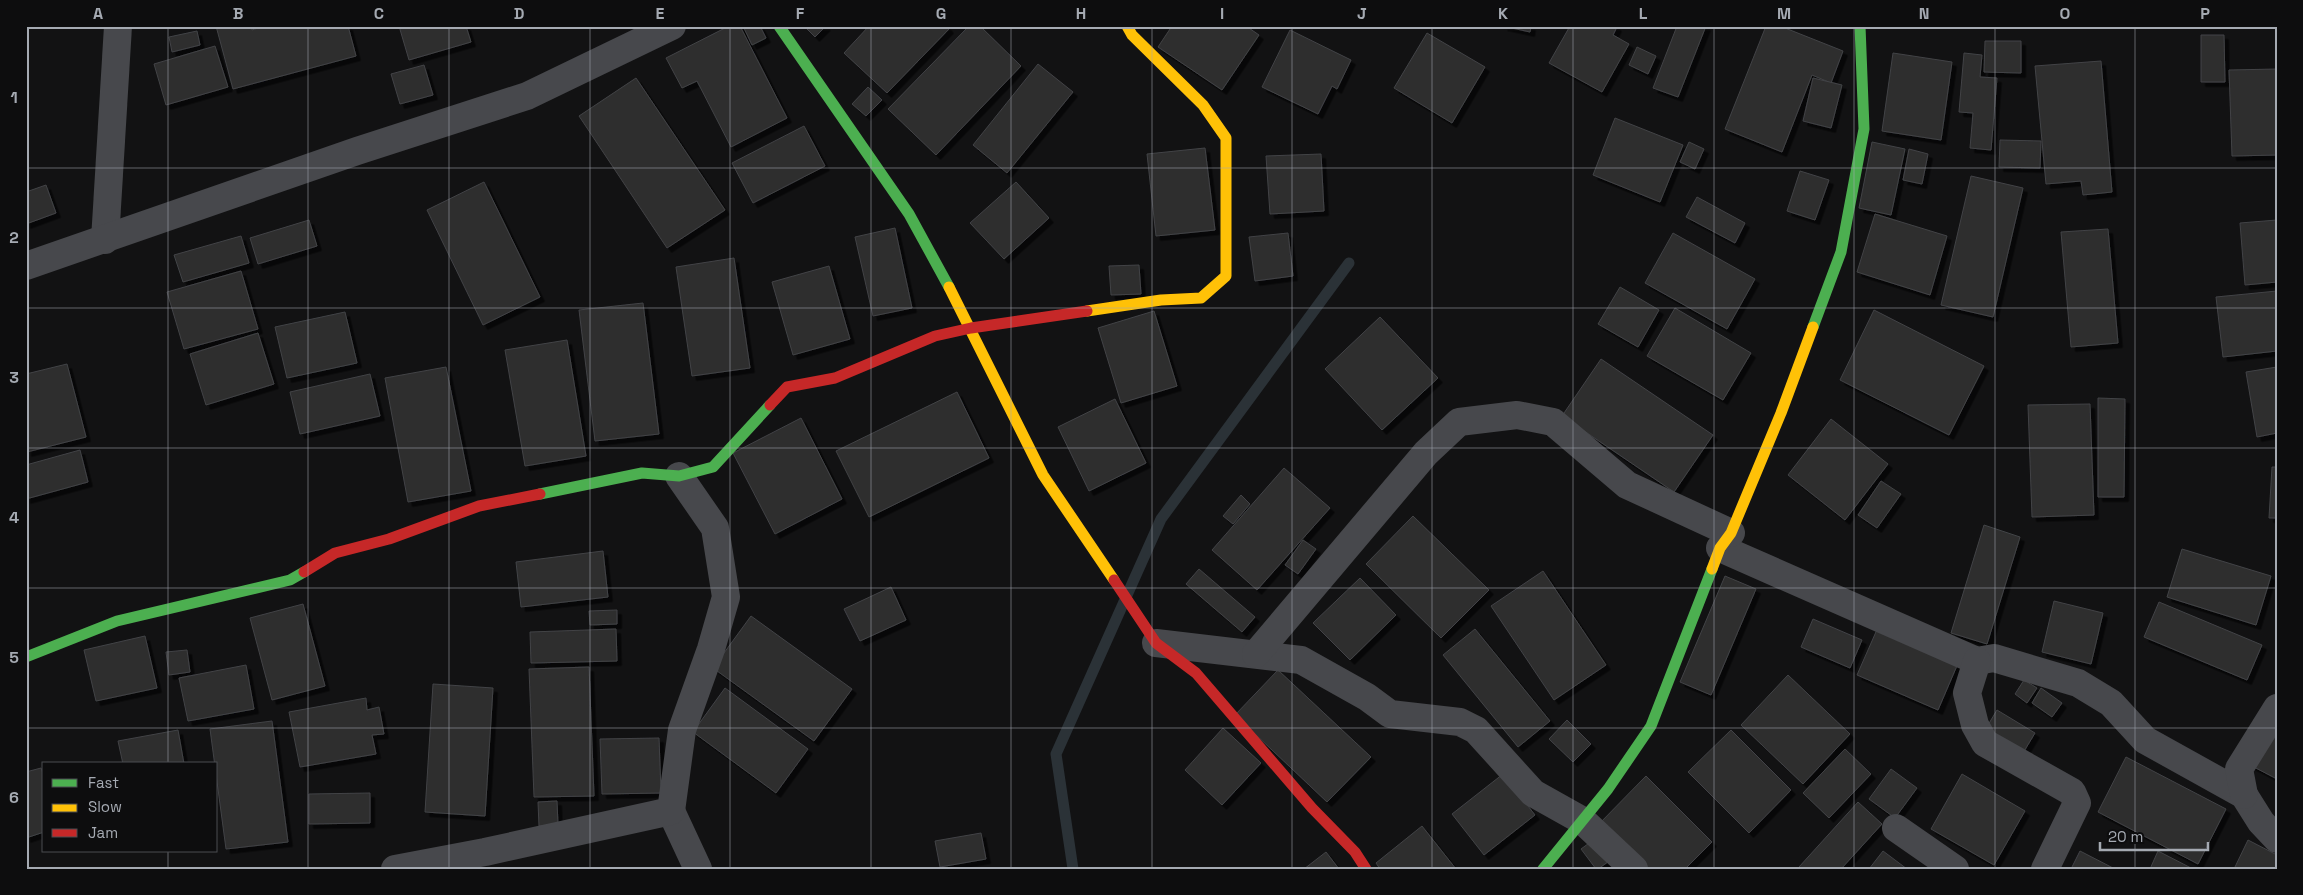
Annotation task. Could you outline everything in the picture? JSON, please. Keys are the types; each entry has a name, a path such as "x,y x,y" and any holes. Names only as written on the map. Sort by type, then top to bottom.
{"street":[{"path":"105,240 118,26"},
{"path":"26,266 105,240 357,150 528,96 672,26"},
{"path":"779,26 909,214 971,328 1043,475 1156,643 1196,673 1312,808 1355,852 1366,869"},
{"path":"26,658 116,621 290,580 335,553 389,539 478,506 642,473 679,476 713,467 787,387 835,378 935,336 971,328 1161,300 1201,298 1226,276 1226,138 1203,105 1132,35 1127,26"},
{"path":"1543,869 1608,789 1651,726 1726,541 1781,413 1841,252 1864,129 1860,26"},
{"path":"1256,654 1426,453 1459,422 1517,414 1553,422 1628,485 1726,541 1977,661 1994,658 2078,683 2112,703 2145,740 2244,795"},
{"path":"679,476 714,528 726,597 711,649 682,730 671,811 698,869"},
{"path":"1156,643 1301,660 1367,696 1390,714 1460,722 1476,730 1533,793 1583,820 1634,869"},
{"path":"1977,661 1967,693 1975,725 1985,743 2072,792 2076,804 2044,869"},
{"path":"2277,708 2239,769 2244,795 2261,822 2277,839"},
{"path":"395,869 485,852 671,811"},
{"path":"1896,828 1955,869"}],"building":[{"path":"216,26 251,26 252,30 264,26 348,26 356,56 233,89"},
{"path":"399,26 466,26 471,42 409,60"},
{"path":"729,26 740,26 787,118 731,147 697,81 682,88 666,58"},
{"path":"743,26 760,26 766,38 752,45"},
{"path":"804,26 826,26 815,37"},
{"path":"869,26 947,26 949,29 887,93 844,53"},
{"path":"969,26 980,26 1021,66 936,155 888,109"},
{"path":"1172,26 1246,26 1259,35 1222,90 1158,47"},
{"path":"1503,26 1531,26 1530,32"},
{"path":"1570,26 1616,26 1613,35 1629,44 1602,92 1549,63"},
{"path":"1677,26 1706,26 1678,97 1653,88"},
{"path":"1766,26 1780,26 1843,51 1831,83 1812,75 1782,152 1725,129"},
{"path":"1290,30 1351,60 1337,89 1332,86 1318,114 1262,87"},
{"path":"197,31 200,45 172,52 169,37"},
{"path":"1427,33 1485,67 1452,123 1394,88"},
{"path":"2201,35 2224,35 2225,82 2201,82"},
{"path":"1985,41 2021,41 2021,73 1984,72"},
{"path":"215,46 228,87 166,105 154,64"},
{"path":"1637,47 1656,56 1648,74 1629,65"},
{"path":"1893,53 1952,62 1941,140 1882,131"},
{"path":"1964,53 1982,55 1980,77 1997,78 1991,150 1970,148 1973,113 1959,112"},
{"path":"2101,61 2112,192 2083,195 2081,181 2046,184 2035,66"},
{"path":"1038,64 1073,92 1007,173 973,145"},
{"path":"424,65 433,95 400,104 391,74"},
{"path":"2277,69 2277,155 2232,156 2229,70"},
{"path":"636,78 725,210 667,248 579,116"},
{"path":"1813,78 1842,85 1831,128 1803,121"},
{"path":"868,87 882,100 866,116 852,104"},
{"path":"1615,118 1683,145 1660,202 1593,175"},
{"path":"804,126 825,166 753,203 732,163"},
{"path":"2000,140 2041,141 2040,168 1999,167"},
{"path":"1689,142 1704,149 1695,169 1680,162"},
{"path":"1872,142 1905,149 1891,215 1859,208"},
{"path":"1205,148 1215,230 1156,236 1147,154"},
{"path":"1909,149 1928,154 1922,184 1903,180"},
{"path":"1321,154 1324,211 1270,214 1266,156"},
{"path":"1800,171 1829,180 1815,220 1787,211"},
{"path":"1971,176 2023,188 1993,317 1941,305"},
{"path":"484,182 540,297 483,325 427,210"},
{"path":"1016,182 1049,218 1004,259 970,223"},
{"path":"46,185 56,213 26,224 26,192"},
{"path":"1697,197 1745,223 1735,243 1686,217"},
{"path":"1875,214 1947,236 1930,295 1857,272"},
{"path":"309,220 317,246 258,264 250,238"},
{"path":"2277,220 2277,282 2245,285 2240,223"},
{"path":"895,228 912,308 873,316 855,237"},
{"path":"2108,229 2118,343 2071,347 2061,232"},
{"path":"1288,233 1293,276 1255,281 1249,237"},
{"path":"1673,233 1755,279 1727,329 1645,283"},
{"path":"241,236 249,263 183,282 174,255"},
{"path":"734,258 750,368 692,376 676,267"},
{"path":"1139,265 1141,294 1111,295 1109,266"},
{"path":"829,266 850,339 793,355 772,282"},
{"path":"241,271 258,329 184,349 167,292"},
{"path":"1620,287 1659,310 1638,347 1598,324"},
{"path":"2277,291 2277,351 2223,357 2216,297"},
{"path":"643,303 659,434 595,441 579,310"},
{"path":"1675,308 1751,353 1723,400 1647,356"},
{"path":"1874,310 1984,366 1949,435 1840,380"},
{"path":"1154,311 1177,386 1121,403 1098,328"},
{"path":"345,312 357,363 287,378 275,327"},
{"path":"1380,317 1438,378 1382,430 1325,369"},
{"path":"258,333 274,384 206,405 190,354"},
{"path":"567,340 586,456 525,466 505,350"},
{"path":"1601,359 1713,435 1674,492 1562,416"},
{"path":"67,364 86,437 27,452 26,374"},
{"path":"446,367 471,491 408,502 385,378"},
{"path":"2277,367 2277,433 2257,437 2246,372"},
{"path":"370,374 380,416 300,434 290,392"},
{"path":"957,392 989,458 869,517 836,451"},
{"path":"2098,398 2125,399 2124,497 2098,497"},
{"path":"1115,399 1146,463 1089,491 1058,427"},
{"path":"2090,404 2094,515 2032,517 2028,405"},
{"path":"801,418 842,499 775,534 733,453"},
{"path":"1831,419 1888,464 1845,520 1788,475"},
{"path":"80,450 88,482 26,499 26,465"},
{"path":"2272,467 2277,467 2277,518 2269,518"},
{"path":"1284,468 1330,508 1257,590 1212,550"},
{"path":"1881,481 1901,494 1877,528 1858,515"},
{"path":"1241,495 1250,504 1233,524 1223,516"},
{"path":"1413,516 1489,590 1441,638 1366,564"},
{"path":"1984,525 2020,537 1987,644 1951,633"},
{"path":"1303,540 1316,549 1298,574 1285,565"},
{"path":"2182,549 2271,576 2256,625 2167,597"},
{"path":"603,551 608,597 521,607 516,562"},
{"path":"1199,569 1255,617 1242,632 1186,584"},
{"path":"1543,571 1606,665 1554,700 1491,606"},
{"path":"1725,576 1756,589 1711,695 1680,682"},
{"path":"1360,578 1396,615 1350,660 1313,623"},
{"path":"891,587 906,620 860,641 844,609"},
{"path":"2054,601 2103,613 2091,664 2042,652"},
{"path":"2159,602 2262,645 2247,680 2144,637"},
{"path":"303,604 325,686 272,700 250,618"},
{"path":"617,610 617,624 590,625 589,611"},
{"path":"751,616 852,689 814,741 713,668"},
{"path":"1813,619 1862,640 1850,668 1801,647"},
{"path":"1879,625 1959,661 1938,710 1857,675"},
{"path":"616,629 617,661 531,663 530,632"},
{"path":"1475,629 1550,721 1518,747 1443,655"},
{"path":"145,636 157,688 96,701 84,650"},
{"path":"187,650 190,672 169,675 166,652"},
{"path":"246,665 254,709 188,721 179,678"},
{"path":"589,667 594,796 534,797 529,669"},
{"path":"1278,670 1371,757 1327,802 1235,715"},
{"path":"1788,675 1850,734 1803,784 1741,725"},
{"path":"2024,680 2037,688 2027,703 2015,694"},
{"path":"433,684 493,688 485,816 425,812"},
{"path":"725,688 808,749 776,793 693,732"},
{"path":"2041,688 2062,703 2052,717 2032,703"},
{"path":"366,698 367,710 379,707 384,734 372,735 376,754 300,767 289,712"},
{"path":"1997,710 2035,733 2023,753 1985,730"},
{"path":"2277,714 2277,779 2250,765"},
{"path":"1567,720 1591,744 1573,762 1549,739"},
{"path":"272,721 288,842 226,849 218,789 218,762 214,762 210,729"},
{"path":"1223,728 1261,763 1222,805 1185,770"},
{"path":"178,730 184,762 123,762 118,741"},
{"path":"1731,730 1791,790 1749,833 1688,772"},
{"path":"659,738 661,793 602,794 600,739"},
{"path":"1845,749 1871,774 1829,818 1803,793"},
{"path":"2126,757 2226,809 2198,864 2098,812"},
{"path":"41,768 42,771 42,833 26,838 26,772"},
{"path":"1891,769 1917,788 1895,818 1869,799"},
{"path":"1503,774 1535,815 1484,855 1452,814"},
{"path":"1962,774 2025,811 1994,865 1931,829"},
{"path":"1646,776 1712,842 1685,869 1641,869 1598,825"},
{"path":"370,793 370,823 309,824 309,794"},
{"path":"557,801 558,825 539,826 538,802"},
{"path":"1858,802 1882,824 1841,869 1802,869 1799,867"},
{"path":"1422,826 1456,869 1380,869 1376,863"},
{"path":"981,833 986,859 940,867 935,841"},
{"path":"1596,838 1612,859 1598,869 1596,869 1581,849"},
{"path":"2248,840 2277,855 2277,869 2234,869"},
{"path":"1883,851 1907,869 1869,869"},
{"path":"2080,851 2115,869 2071,869"},
{"path":"2158,851 2193,869 2150,869"},
{"path":"1326,852 1339,869 1304,869"}],"waterway":[{"path":"1073,869 1056,754 1161,519 1349,263"}],"traffic: fast":[{"path":"779,26 909,214 949,287"},
{"path":"1813,327 1841,252 1864,129 1860,26"},
{"path":"540,494 642,473 679,476 713,467 770,405"},
{"path":"1543,869 1608,789 1651,726 1712,569"},
{"path":"26,657 117,621 290,580 304,572"}],"traffic: slow":[{"path":"1087,311 1161,300 1201,298 1226,276 1226,138 1203,105 1132,35 1127,26"},
{"path":"949,287 1043,475 1114,580"},
{"path":"1712,569 1720,548 1731,533 1781,413 1813,327"}],"traffic: jam":[{"path":"770,405 787,387 835,378 935,336 971,328 1087,311"},
{"path":"304,572 335,553 389,539 479,506 540,494"},
{"path":"1114,580 1156,643 1196,673 1312,808 1355,852 1366,869"}]}
